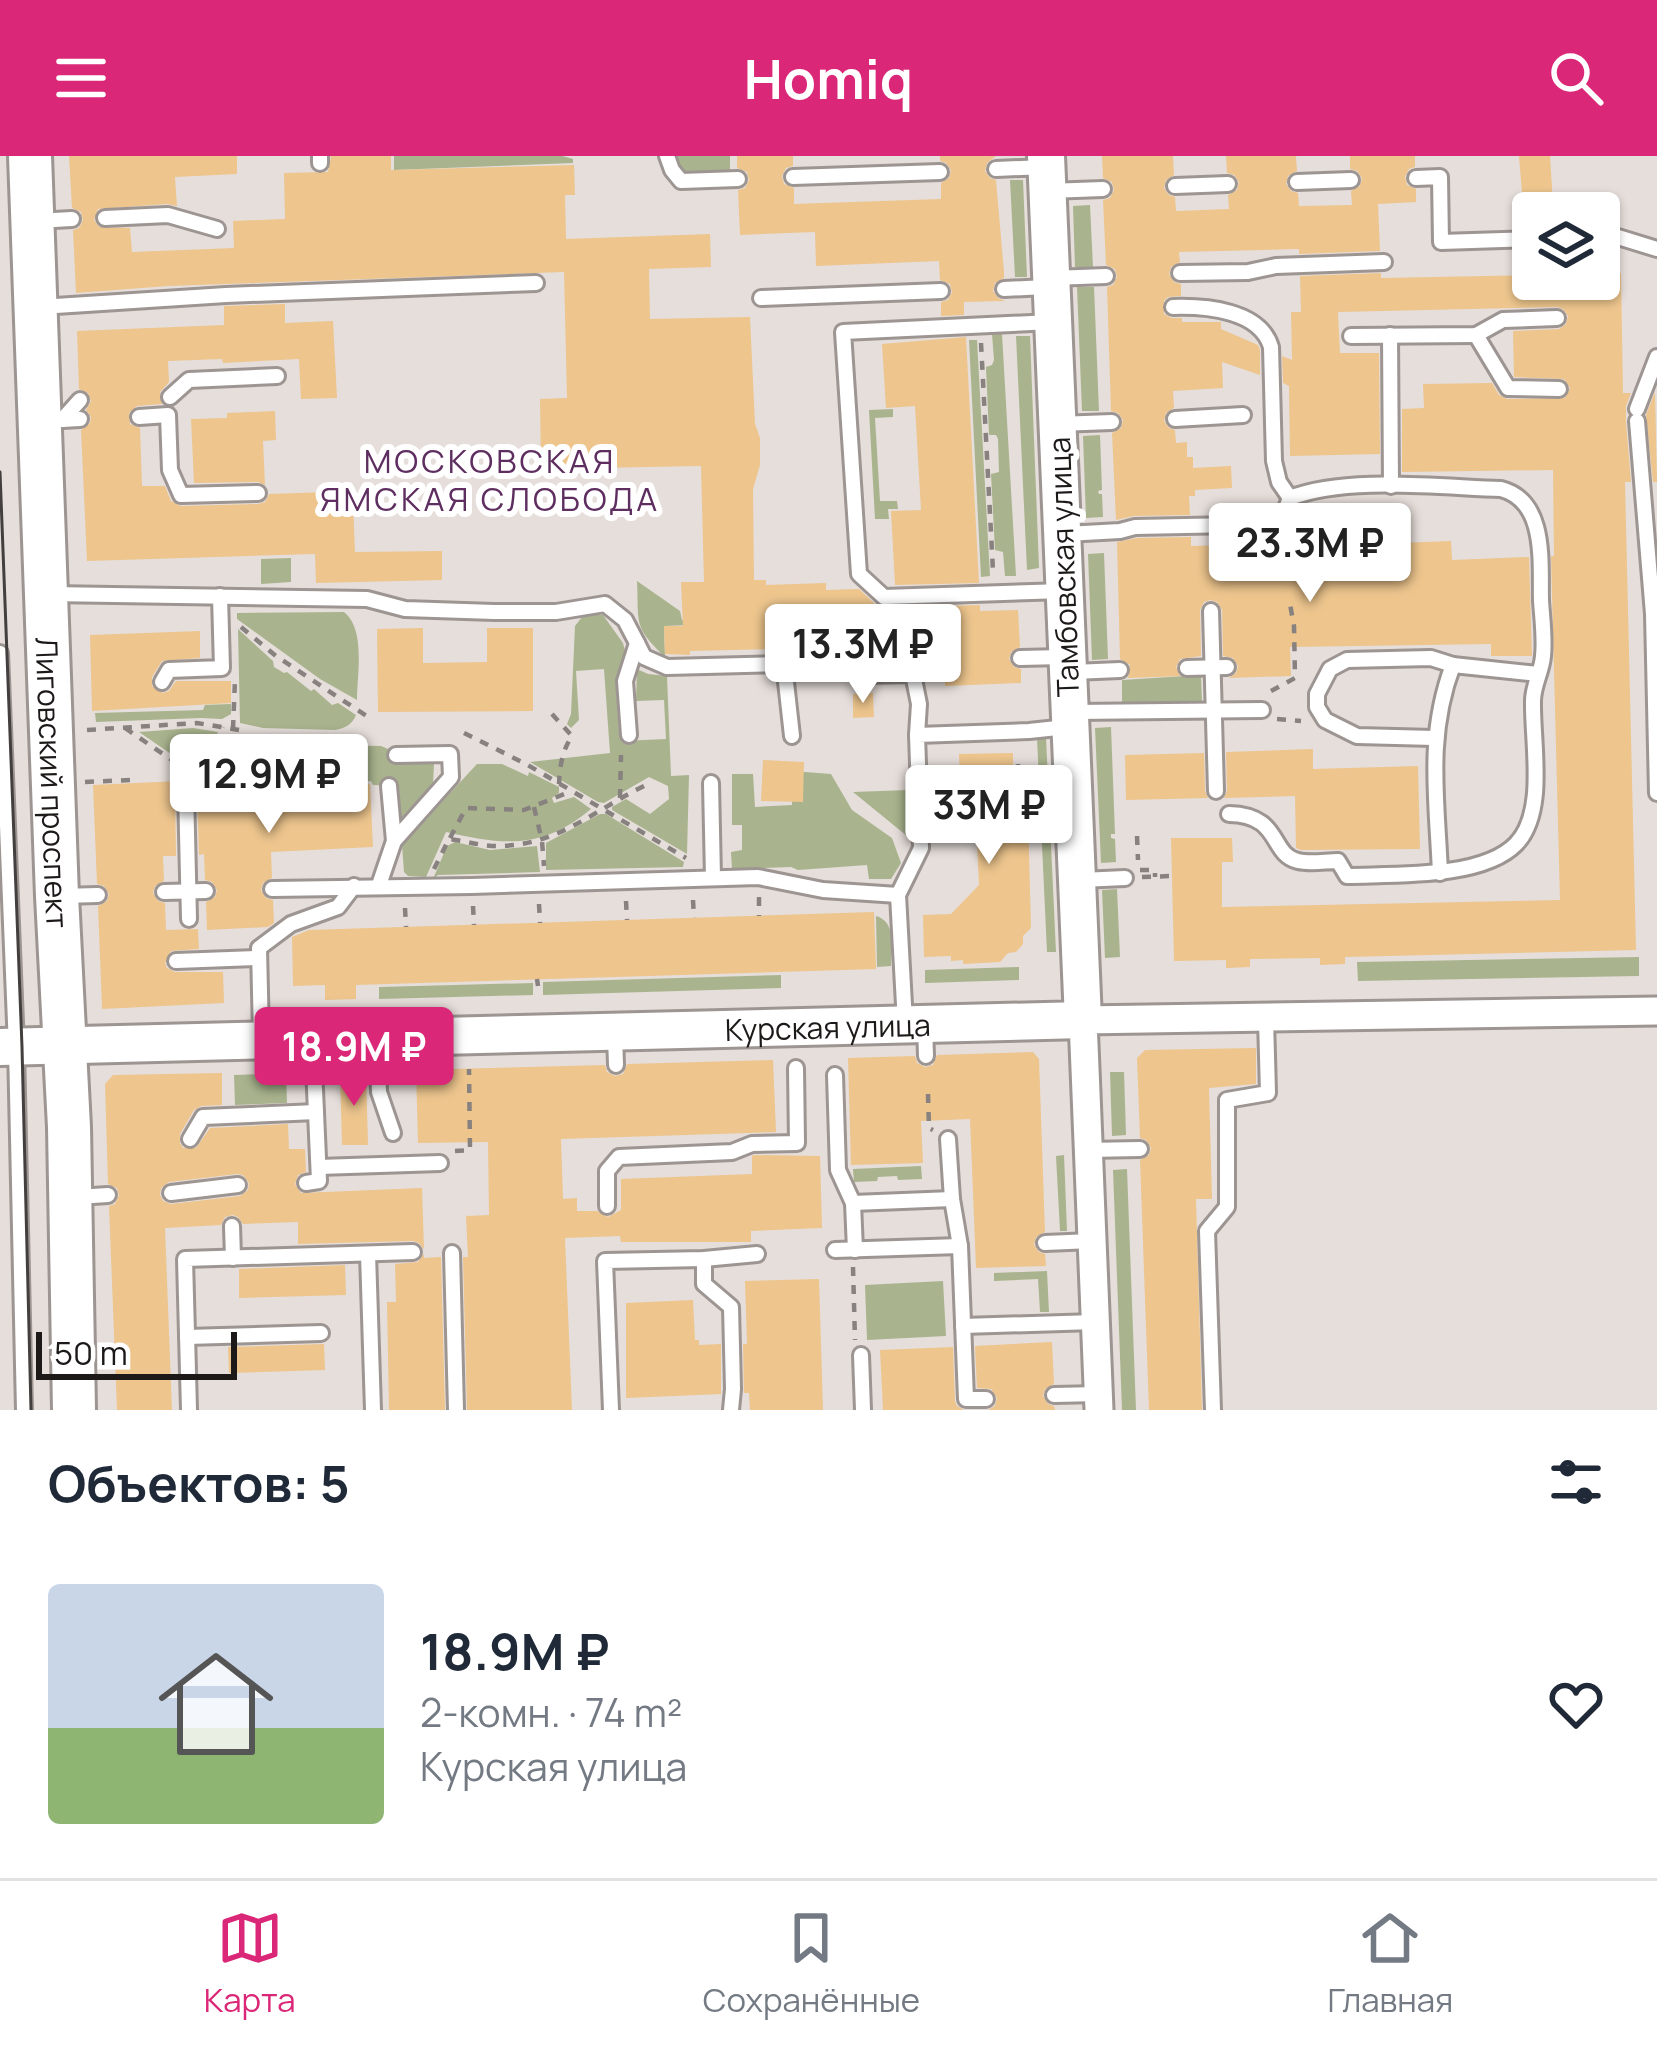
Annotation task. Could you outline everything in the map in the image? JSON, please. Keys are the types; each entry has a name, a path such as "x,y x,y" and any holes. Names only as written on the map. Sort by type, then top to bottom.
{"main road":[{"name":"Лиговский проспект","path":"29,156 51,220 34,307 60,420 46,594 77,895 64,1046 90,1196 74,1410"}],"street":[{"name":"Тамбовская улица","path":"1047,171 1098,1402"},
{"name":"Курская улица","path":"8,1047 377,1038 616,1048 919,1034 1083,1020 1657,1011"}],"lane":[{"path":"667,156 682,181 738,179"},
{"path":"996,169 1047,171 1103,189"},
{"path":"794,177 940,172"},
{"path":"1416,178 1440,177 1442,242 1512,240"},
{"path":"1298,182 1351,180"},
{"path":"1175,186 1228,184"},
{"path":"105,218 168,215 217,229"},
{"path":"1620,238 1657,249"},
{"path":"1180,273 1384,262"},
{"path":"1064,590 884,598 859,574 843,332 1052,296 1106,276"},
{"path":"34,307 536,283"},
{"path":"1004,289 1052,296"},
{"path":"761,298 941,291"},
{"path":"1173,307 1202,306 1258,325 1267,334 1274,460 1279,482 1290,498"},
{"path":"1351,335 1477,335 1502,320 1557,318"},
{"path":"1390,335 1391,486"},
{"path":"1477,335 1508,388 1559,389"},
{"path":"1657,357 1637,415 1653,614 1657,793"},
{"path":"170,397 189,380 277,376"},
{"path":"60,420 80,400"},
{"path":"139,417 168,415 170,470 181,496 258,493"},
{"path":"1174,418 1243,416"},
{"path":"1058,424 1112,422"},
{"path":"1229,814 1261,820 1288,856 1300,862 1338,861 1347,876 1440,873 1487,861 1514,847 1531,825 1535,800 1532,694 1543,657 1540,547 1536,524 1516,493 1391,486 1313,489 1290,498 1280,524"},
{"path":"1062,534 1135,527 1280,524"},
{"path":"1280,524 1308,559 1324,564 1385,564"},
{"path":"46,594 368,598 405,610 494,612 556,612 605,604 625,620 644,657 667,668 784,664 792,736"},
{"path":"162,682 170,670 222,668 220,596"},
{"path":"1211,610 1220,667 1214,711 1216,791"},
{"path":"628,735 625,681 637,643"},
{"path":"0,653 8,1047 24,1410"},
{"path":"1020,658 1120,670"},
{"path":"1434,738 1357,736 1325,720 1317,707 1317,694 1330,669 1347,660 1431,658 1453,665 1538,674"},
{"path":"865,675 913,674 944,661"},
{"path":"1440,873 1434,738 1453,665"},
{"path":"1187,668 1220,667"},
{"path":"913,674 919,704 921,848 898,895 919,1034"},
{"path":"917,735 1029,731 1070,719 1262,710"},
{"path":"379,885 394,841 451,777 450,754 396,754"},
{"path":"711,783 713,875"},
{"path":"389,786 394,841"},
{"path":"187,790 190,919"},
{"path":"712,839 733,838"},
{"path":"272,889 545,884 713,875 898,895"},
{"path":"1076,880 1125,878"},
{"path":"262,1041 259,948 292,925 338,907 355,886"},
{"path":"164,892 206,891"},
{"path":"176,961 259,958"},
{"path":"1213,1410 1207,1231 1227,1207 1227,1100 1268,1093 1266,1019"},
{"path":"377,1038 379,1092 393,1133"},
{"path":"306,1183 319,1181 312,1040"},
{"path":"619,1157 732,1152 752,1144 797,1143 796,1068"},
{"path":"835,1076 838,1170 853,1203 856,1250"},
{"path":"190,1139 203,1117 316,1112"},
{"path":"607,1206 607,1171 619,1157 618,1137"},
{"path":"948,1138 960,1246 966,1400 986,1399"},
{"path":"1210,1147 1227,1146"},
{"path":"1088,1150 1140,1148"},
{"path":"319,1167 440,1163"},
{"path":"172,1193 238,1185"},
{"path":"853,1203 952,1199"},
{"path":"232,1226 233,1258"},
{"path":"1045,1243 1091,1241"},
{"path":"835,1250 960,1246"},
{"path":"189,1410 185,1259 413,1252"},
{"path":"452,1253 456,1410"},
{"path":"368,1254 373,1410"},
{"path":"611,1410 605,1261 757,1254"},
{"path":"704,1259 704,1284 731,1306 730,1410"},
{"path":"963,1326 1095,1322"},
{"path":"187,1337 321,1334"},
{"path":"861,1360 863,1410"},
{"path":"1054,1396 1098,1402"}],"path":[{"path":"980,335 994,593"},
{"path":"1289,681 1294,678 1290,604"},
{"path":"220,614 368,717"},
{"path":"87,730 197,723 236,729 235,674 222,668"},
{"path":"552,714 572,736 560,766 560,784"},
{"path":"125,728 196,777 224,727"},
{"path":"464,733 604,808 713,875"},
{"path":"620,798 620,761 628,735"},
{"path":"1018,764 1018,776"},
{"path":"85,782 130,783"},
{"path":"449,839 493,846 542,842 646,785"},
{"path":"427,887 466,808 524,810 572,791"},
{"path":"534,807 545,884"},
{"path":"1137,836 1138,869 1154,870 1152,877 1172,876"},
{"path":"440,1163 454,1151 470,1150 469,1069"},
{"path":"928,1094 928,1128 948,1138"},
{"path":"856,1250 852,1276 855,1355 861,1360"}],"green space":[{"path":"394,156 562,156 573,163 394,170"},
{"path":"677,156 730,156 730,172 685,173"},
{"path":"1010,180 1023,180 1027,277 1015,277"},
{"path":"1090,205 1093,267 1075,267 1073,206"},
{"path":"1077,287 1094,287 1099,411 1082,411"},
{"path":"992,334 1002,334 1016,576 1005,576 1003,552 995,550 991,474 999,472 998,439 989,435 986,367 994,360"},
{"path":"1016,336 1030,336 1039,568 1027,570"},
{"path":"969,340 977,340 990,576 981,577"},
{"path":"893,409 893,417 875,418 880,501 897,501 898,509 888,509 889,519 875,519 869,410"},
{"path":"1100,435 1102,490 1098,491 1103,517 1086,518 1083,436"},
{"path":"1104,553 1108,659 1092,660 1088,554"},
{"path":"291,558 291,582 261,584 261,559"},
{"path":"637,581 680,611 682,620 690,620 690,625 664,626 665,657 640,624"},
{"path":"344,612 358,641 357,700 237,619 237,613"},
{"path":"603,615 625,651 616,688 623,741 666,739 664,700 636,701 637,669 667,676 671,776 689,775 687,854 612,810 626,799 650,814 669,799 668,786 649,777 598,802 530,762 610,753 604,669 576,671 579,720 571,728 567,724 575,626 582,617"},
{"path":"238,629 274,667 356,715 352,721 335,730 240,723"},
{"path":"1201,675 1202,702 1122,704 1122,680"},
{"path":"231,704 231,714 222,719 96,722 95,713 203,710 205,705"},
{"path":"1111,727 1115,834 1111,838 1115,839 1116,862 1101,863 1095,728"},
{"path":"193,728 218,732 202,767 190,767 139,732"},
{"path":"223,735 264,744 381,746 388,749 391,764 434,764 433,784 400,822 396,786 371,781 299,783 298,770 207,769"},
{"path":"1037,738 1046,738 1056,952 1047,952"},
{"path":"477,764 502,764 528,776 529,772 559,787 554,803 574,797 591,809 556,832 522,841 446,832 426,877 408,876 402,845"},
{"path":"792,771 831,774 852,810 892,838 901,863 891,879 869,879 867,865 732,869 731,852 742,850 742,825 732,825 732,774 753,774 755,807 792,805"},
{"path":"908,790 911,835 907,836 853,792"},
{"path":"600,814 684,862 683,867 546,870 546,843"},
{"path":"455,842 490,850 537,846 540,872 438,875 433,879 447,846"},
{"path":"1117,889 1120,957 1105,958 1102,890"},
{"path":"876,916 890,930 891,966 877,967"},
{"path":"1639,957 1639,976 1358,981 1357,962"},
{"path":"1019,967 1019,980 925,983 925,970"},
{"path":"781,975 781,988 543,995 543,982"},
{"path":"533,983 533,995 379,999 379,987"},
{"path":"1110,1072 1124,1072 1126,1135 1112,1136"},
{"path":"286,1073 287,1103 235,1105 234,1075"},
{"path":"1064,1155 1067,1231 1060,1231 1056,1156"},
{"path":"921,1166 922,1179 898,1180 897,1176 854,1182 853,1169"},
{"path":"1127,1169 1136,1410 1122,1410 1113,1170"},
{"path":"1047,1271 1049,1312 1040,1312 1038,1279 994,1281 994,1273"},
{"path":"943,1281 946,1336 867,1340 865,1285"}],"building":[{"path":"69,156 237,156 237,174 175,177 177,206 98,209 94,220 99,227 130,228 132,252 234,248 233,221 285,219 284,173 328,172 331,156 391,156 391,170 574,165 575,195 565,195 566,239 710,234 711,267 649,269 650,319 750,317 755,424 760,438 760,465 753,489 754,580 766,580 766,585 826,583 826,590 859,589 884,608 980,605 980,611 1018,610 1020,647 1009,659 1021,669 1021,683 945,686 945,673 955,661 944,645 665,654 664,626 683,626 681,582 704,582 701,466 541,469 540,399 567,398 564,272 76,293 73,230 83,220 81,212 72,208"},
{"path":"737,156 793,156 793,166 782,176 784,184 794,188 794,204 941,199 941,183 951,170 940,156 996,156 985,171 996,180 1004,272 993,291 1005,301 964,302 964,315 941,316 941,302 952,292 950,284 940,280 939,261 816,266 815,232 740,235 738,190 749,180 747,172 737,168"},
{"path":"1102,156 1173,156 1174,175 1164,188 1175,197 1176,211 1229,209 1228,195 1237,190 1239,182 1227,173 1226,156 1296,156 1297,171 1288,176 1286,184 1298,193 1299,206 1352,205 1351,191 1360,186 1362,178 1350,169 1350,156 1415,156 1415,167 1405,177 1407,185 1416,189 1416,202 1378,204 1380,251 1179,252 1180,262 1169,274 1181,284 1181,296 1164,301 1164,314 1182,318 1182,322 1221,322 1221,329 1260,350 1260,375 1222,362 1223,388 1173,391 1174,408 1164,421 1175,430 1176,443 1187,442 1193,468 1231,466 1232,488 1195,490 1195,496 1189,496 1190,515 1116,520 1112,433 1121,428 1123,420 1111,411 1107,287 1117,277 1115,269 1106,265 1103,200 1114,190 1112,182 1103,178"},
{"path":"1519,156 1550,156 1552,192 1522,192"},
{"path":"1621,273 1623,393 1631,393 1626,422 1631,482 1625,482 1636,950 1345,957 1345,964 1320,965 1320,958 1250,959 1250,967 1226,968 1226,960 1174,961 1171,838 1232,838 1233,862 1222,862 1222,907 1560,900 1553,470 1402,472 1402,409 1424,408 1423,384 1492,383 1507,399 1565,398 1570,388 1564,379 1514,377 1513,331 1559,329 1568,316 1557,307 1338,312 1340,353 1379,353 1380,454 1290,456 1289,386 1283,383 1282,356 1292,360 1291,312 1301,312 1300,276 1512,275 1512,300 1620,300"},
{"path":"285,304 285,323 333,321 337,398 301,399 299,359 168,361 169,382 160,392 162,404 137,406 129,413 130,424 140,428 142,486 165,486 171,501 181,506 258,504 269,494 327,492 327,503 353,502 355,552 442,551 442,580 316,583 315,554 87,561 81,430 90,423 86,410 91,401 79,389 77,331 224,325 224,306"},
{"path":"966,337 979,583 895,585 891,511 921,510 915,406 886,408 882,344"},
{"path":"1655,392 1657,482 1653,482 1646,415"},
{"path":"275,411 276,440 263,441 265,485 194,483 191,419"},
{"path":"1191,537 1191,546 1278,544 1279,576 1399,575 1399,543 1451,541 1452,560 1529,557 1532,656 1491,656 1491,644 1290,647 1291,676 1229,678 1238,666 1233,658 1223,656 1222,610 1210,600 1200,610 1201,656 1180,659 1176,667 1180,676 1128,678 1130,665 1120,659 1117,542"},
{"path":"423,628 423,663 487,662 487,628 533,628 533,711 378,712 377,629"},
{"path":"200,631 200,658 162,661 152,686 163,693 176,681 231,681 231,703 92,711 90,635"},
{"path":"873,693 874,717 853,718 853,694"},
{"path":"1313,749 1313,769 1418,766 1420,849 1301,850 1296,848 1295,796 1224,798 1226,752"},
{"path":"1013,753 1013,776 1027,776 1031,928 1016,952 1000,962 963,964 963,960 951,961 951,956 924,957 923,915 951,914 979,885 977,842 963,843 959,754"},
{"path":"1204,753 1208,798 1126,800 1125,755"},
{"path":"763,760 804,762 803,802 761,801"},
{"path":"293,773 294,787 370,784 373,847 271,852 272,878 261,890 273,900 274,923 207,930 206,902 217,890 205,880 204,854 199,855 197,790 192,780"},
{"path":"179,781 175,790 176,856 163,856 164,881 153,893 165,903 166,930 198,929 199,949 171,951 165,963 175,972 223,972 224,1003 102,1009 98,906 109,894 97,884 93,785"},
{"path":"874,912 876,969 356,985 356,999 325,1000 325,985 293,986 292,937 309,930"},
{"path":"1256,1048 1256,1084 1209,1088 1212,1199 1196,1199 1202,1410 1149,1410 1140,1160 1151,1148 1140,1138 1137,1058 1145,1050"},
{"path":"1033,1052 1039,1059 1045,1232 1036,1237 1034,1245 1045,1254 1046,1266 976,1268 970,1119 921,1121 923,1163 851,1165 848,1058 915,1056 925,1067 933,1065 937,1055"},
{"path":"773,1060 776,1132 561,1139 563,1199 577,1198 577,1211 597,1211 608,1217 621,1210 621,1179 752,1174 754,1155 820,1156 822,1228 751,1231 751,1242 565,1238 572,1410 467,1410 466,1216 489,1215 488,1142 418,1143 416,1070 605,1065 615,1076 623,1074 627,1064"},
{"path":"366,1072 368,1145 342,1145 340,1073"},
{"path":"222,1073 222,1105 194,1110 180,1134 183,1148 196,1148 210,1128 288,1124 289,1149 305,1149 306,1172 298,1175 295,1184 301,1193 422,1188 424,1249 413,1241 298,1244 298,1222 243,1224 233,1215 221,1225 165,1228 172,1410 117,1410 109,1206 119,1195 108,1184 105,1084 113,1075","holes":["243,1175 249,1183 240,1196 171,1204 160,1195 169,1182"]},
{"path":"424,1254 424,1258 441,1257 445,1410 389,1410 387,1302 396,1302 395,1264 418,1262"},
{"path":"345,1265 346,1295 239,1298 239,1269"},
{"path":"819,1279 823,1410 750,1410 749,1393 744,1393 745,1281"},
{"path":"693,1300 695,1340 699,1345 721,1344 721,1394 626,1398 626,1303"},
{"path":"1052,1342 1054,1384 1043,1396 1055,1410 988,1410 997,1398 991,1389 977,1388 975,1346"},
{"path":"324,1344 325,1370 229,1373 228,1347"},
{"path":"953,1347 955,1401 964,1410 883,1410 880,1350"}],"tram line":[{"path":"0,472 31,1410"}],"district":[{"name":"МОСКОВСКАЯ ЯМСКАЯ СЛОБОДА","path":"490,479"}]}
